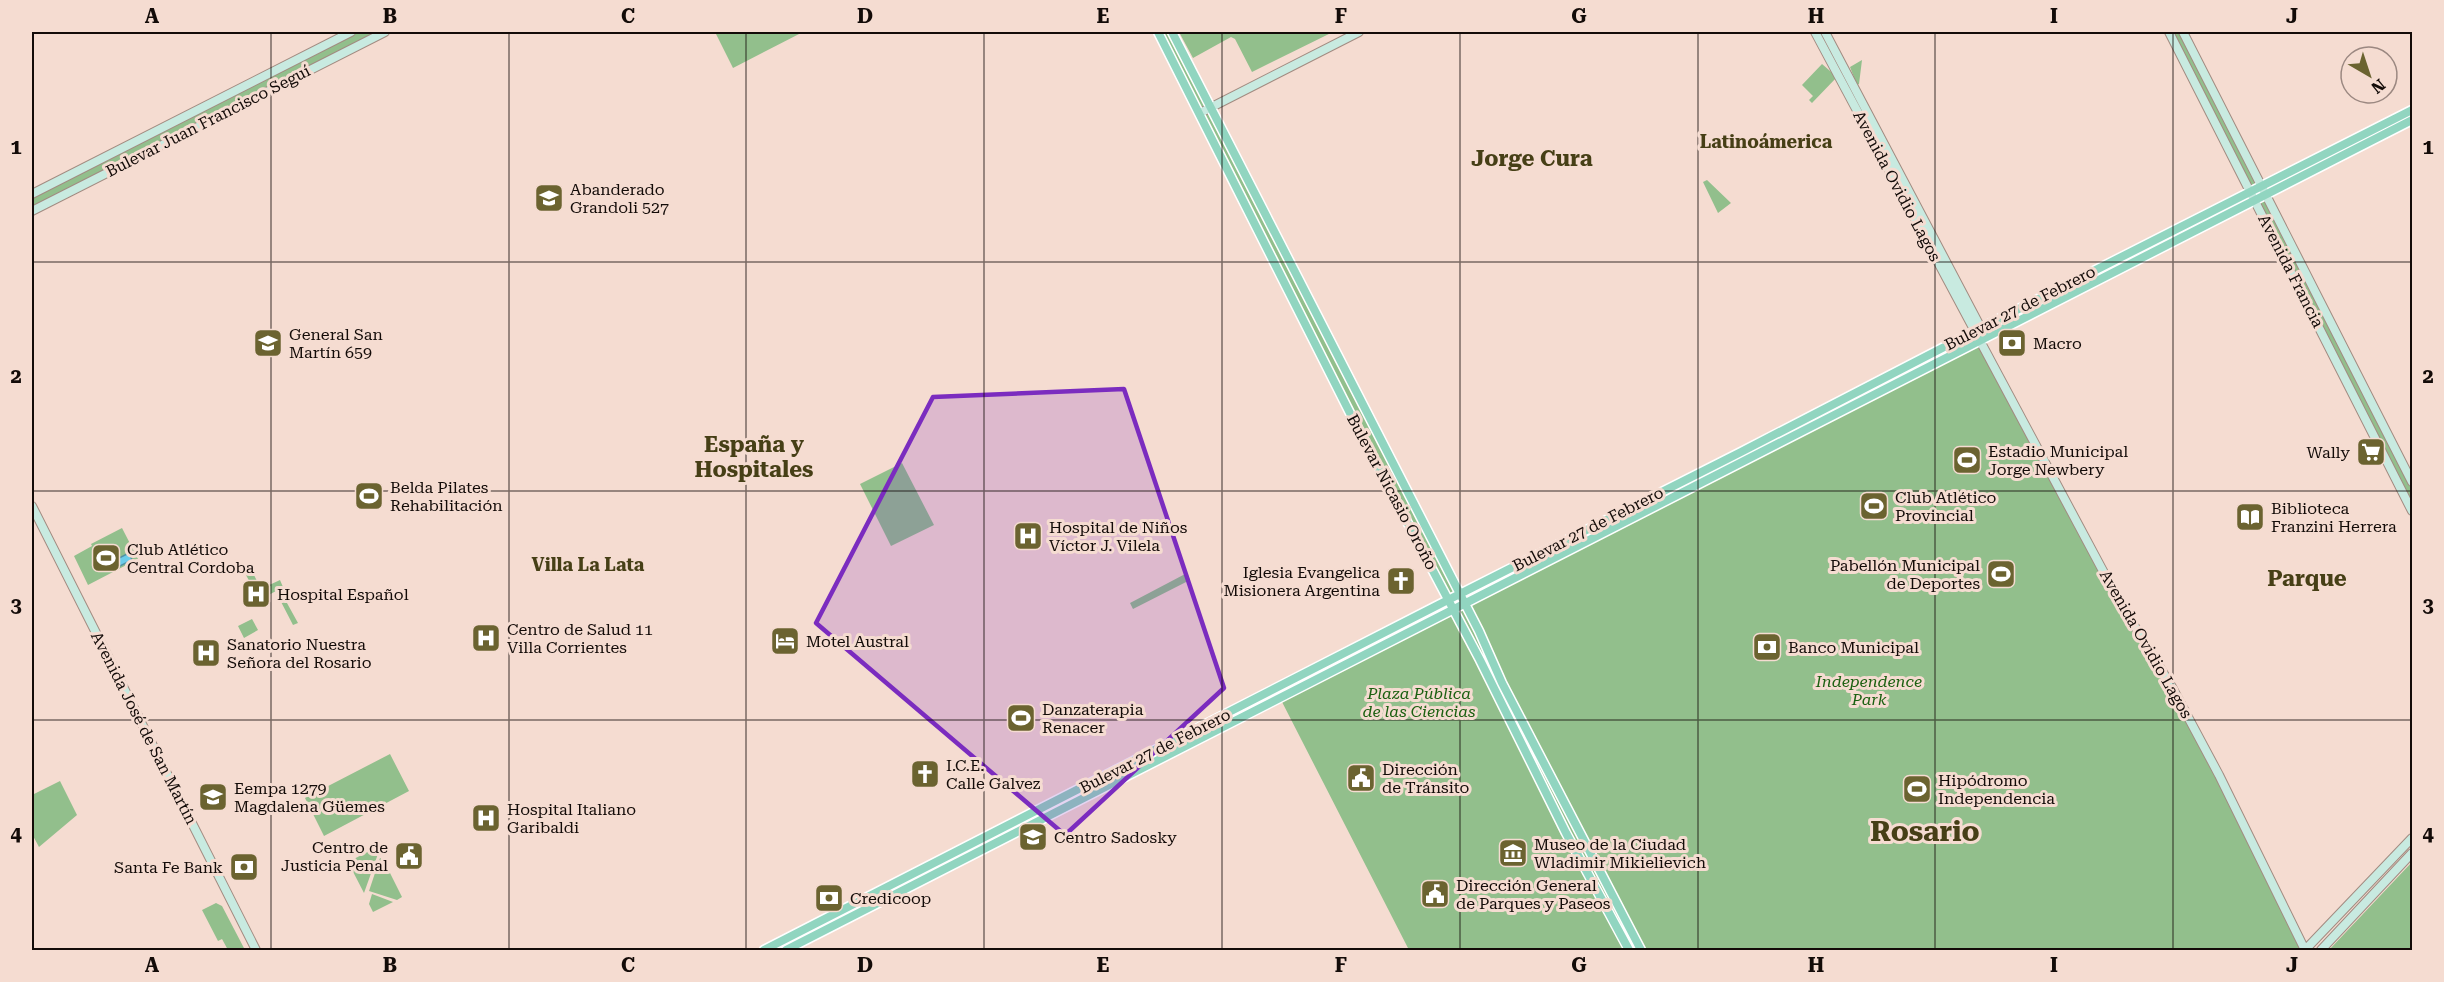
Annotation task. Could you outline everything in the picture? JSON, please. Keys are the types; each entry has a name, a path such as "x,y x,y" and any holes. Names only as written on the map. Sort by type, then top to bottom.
{"main road":[{"name":"Bulevar Juan Francisco Seguí","path":"32,194 351,32"},
{"name":"Bulevar Juan Francisco Seguí","path":"32,211 385,32"},
{"name":"Bulevar Nicasio Oroño","path":"1158,32 1356,425 1629,951"},
{"name":"Bulevar Nicasio Oroño","path":"1172,32 1459,594 1502,683 1641,951"},
{"path":"1200,113 1359,32"},
{"name":"Avenida Ovidio Lagos","path":"1815,32 1977,329"},
{"name":"Avenida Ovidio Lagos","path":"1825,32 1977,329"},
{"name":"Avenida Francia","path":"2169,32 2412,511"},
{"name":"Avenida Francia","path":"2183,32 2412,482"},
{"name":"Bulevar 27 de Febrero","path":"786,951 1980,341 2412,110"},
{"name":"Bulevar 27 de Febrero","path":"2264,191 2412,120"},
{"name":"Bulevar 27 de Febrero","path":"764,951 1977,329 2253,197"},
{"path":"1977,329 1980,341"},
{"name":"Avenida Ovidio Lagos","path":"1980,341 2115,595 2172,687 2199,737 2305,950"},
{"name":"Avenida José de San Martín","path":"32,506 256,951"},
{"path":"2305,950 2412,838"},
{"path":"2321,951 2412,853"}],"highlighted area":[{"path":"1124,389 1224,688 1065,835 816,623 933,397"}],"green space":[{"path":"351,32 385,32 32,211 32,194"},
{"path":"715,32 803,32 733,68"},
{"path":"1158,32 1172,32 1459,594 1448,600"},
{"path":"1179,32 1333,32 1252,72 1235,39 1231,37 1193,58"},
{"path":"2169,32 2183,32 2412,482 2412,511"},
{"path":"1862,60 1859,84 1857,85 1850,67"},
{"path":"1822,64 1837,77 1812,103 1809,100 1813,96 1802,85"},
{"path":"1707,180 1731,203 1718,213 1703,182"},
{"name":"Independence Park","path":"1980,341 2073,515 2172,687 2305,950 1409,950 1280,698"},
{"path":"902,463 934,525 891,546 860,484"},
{"name":"Club Atlético Central Cordoba","path":"122,528 138,559 88,585 74,556"},
{"path":"242,563 246,571 251,569 259,585 253,588 240,564"},
{"path":"1187,573 1190,580 1133,609 1130,603"},
{"path":"280,580 283,587 267,596 263,588"},
{"path":"282,594 298,623 293,625 278,596"},
{"path":"252,619 258,630 244,638 238,626"},
{"path":"390,754 409,791 324,836 305,798"},
{"path":"60,781 77,815 39,847 32,834 32,795"},
{"path":"377,847 379,851 364,893 348,862"},
{"path":"380,858 383,859 402,897 397,900 369,891"},
{"path":"2412,862 2412,950 2329,950"},
{"path":"372,894 393,902 373,912 369,904"},
{"path":"216,903 222,906 245,950 228,950 222,939 218,941 202,910"}],"water":[{"path":"129,553 132,560 110,571 107,564"}],"place":[{"name":"Abanderado Grandoli 527","path":"549,198"},
{"name":"General San Martín 659","path":"268,343"},
{"name":"Macro","path":"2012,343"},
{"name":"Wally","path":"2371,452"},
{"name":"Estadio Municipal Jorge Newbery","path":"1967,460"},
{"name":"Belda Pilates Rehabilitación","path":"369,496"},
{"name":"Club Atlético Provincial","path":"1874,506"},
{"name":"Biblioteca Franzini Herrera","path":"2250,517"},
{"name":"Hospital de Niños Víctor J. Vilela","path":"1028,536"},
{"name":"Club Atlético Central Cordoba","path":"106,558"},
{"name":"Pabellón Municipal de Deportes","path":"2001,574"},
{"name":"Iglesia Evangelica Misionera Argentina","path":"1401,581"},
{"name":"Hospital Español","path":"256,594"},
{"name":"Centro de Salud 11 Villa Corrientes","path":"486,638"},
{"name":"Motel Austral","path":"785,641"},
{"name":"Banco Municipal","path":"1767,647"},
{"name":"Sanatorio Nuestra Señora del Rosario","path":"206,653"},
{"name":"Danzaterapia Renacer","path":"1021,718"},
{"name":"I.C.E. Calle Galvez","path":"925,774"},
{"name":"Dirección de Tránsito","path":"1361,778"},
{"name":"Hipódromo Independencia","path":"1917,789"},
{"name":"Eempa 1279 Magdalena Güemes","path":"213,797"},
{"name":"Hospital Italiano Garibaldi","path":"486,818"},
{"name":"Centro Sadosky","path":"1033,837"},
{"name":"Museo de la Ciudad Wladimir Mikielievich","path":"1513,853"},
{"name":"Centro de Justicia Penal","path":"409,856"},
{"name":"Santa Fe Bank","path":"244,867"},
{"name":"Dirección General de Parques y Paseos","path":"1435,894"},
{"name":"Credicoop","path":"829,898"}],"district":[{"name":"Latinoámerica","path":"1766,141"},
{"name":"Jorge Cura","path":"1532,158"},
{"name":"España y Hospitales","path":"754,456"},
{"name":"Villa La Lata","path":"588,564"},
{"name":"Parque","path":"2307,578"},
{"name":"Rosario","path":"1925,831"}],"park label":[{"name":"Plaza Pública de las Ciencias","path":"1419,702"}]}
